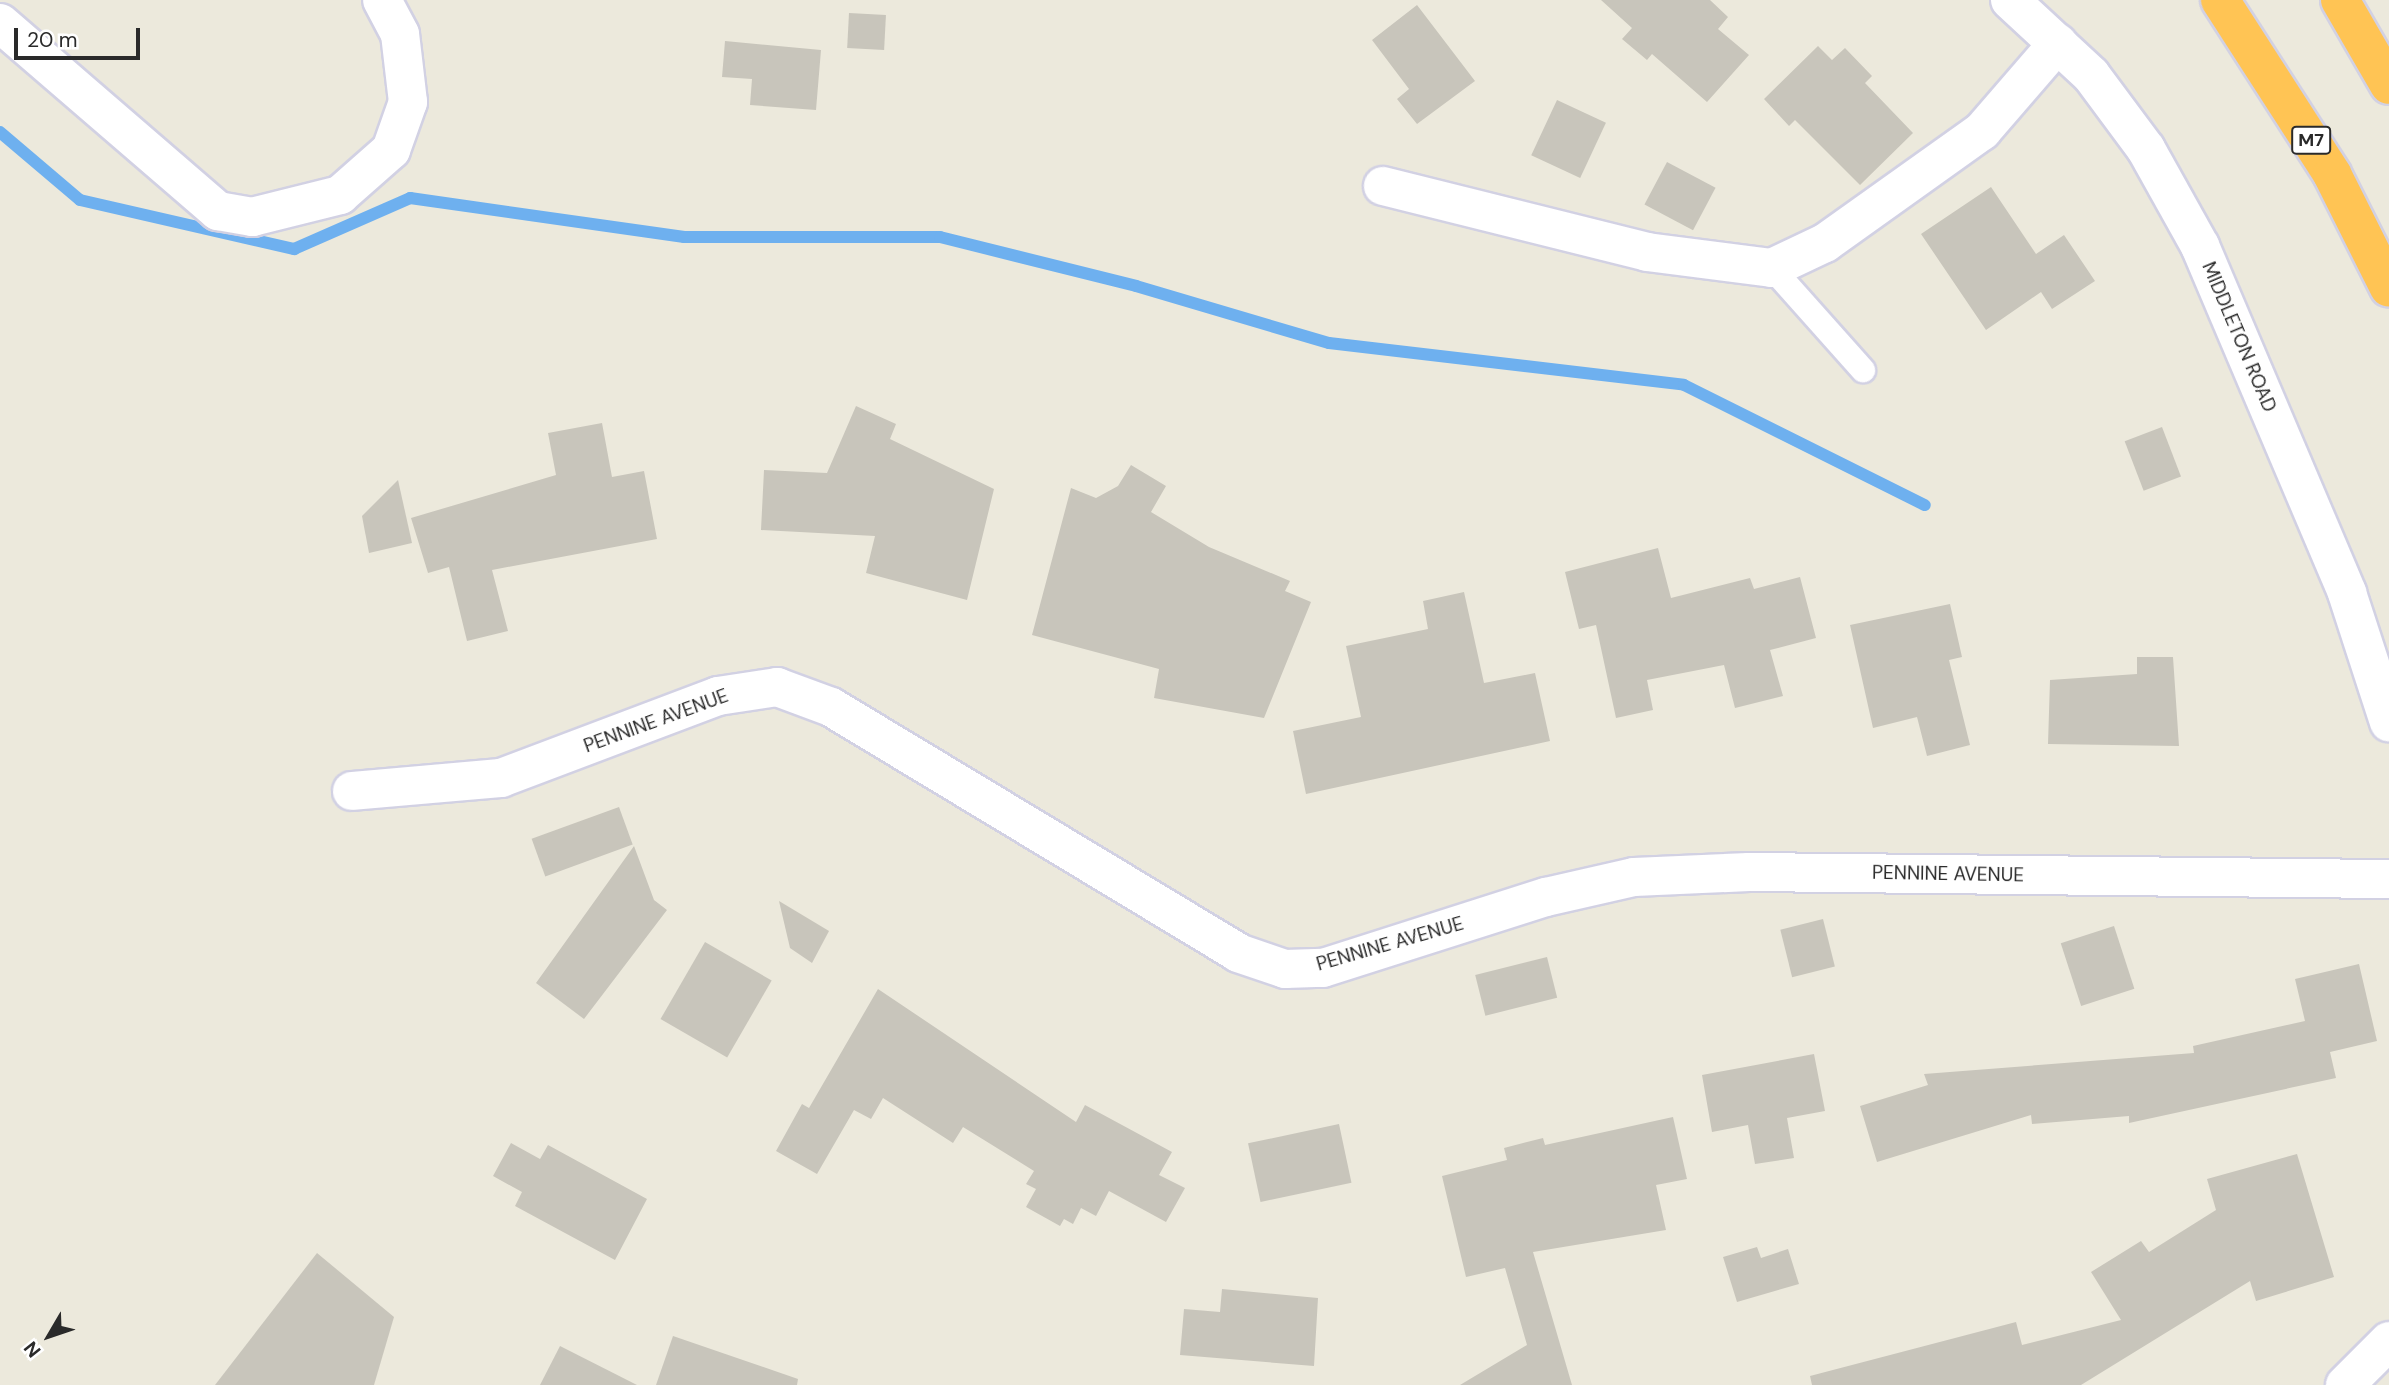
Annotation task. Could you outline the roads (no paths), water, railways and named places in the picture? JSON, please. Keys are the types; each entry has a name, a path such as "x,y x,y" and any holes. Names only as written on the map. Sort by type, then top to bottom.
{"highway":[{"name":"M7","path":"2220,0 2332,174 2389,288"},
{"path":"2340,0 2389,85"}],"street":[{"path":"0,23 218,211 252,218 341,195 391,149 408,102 400,34 382,0"},
{"name":"MIDDLETON ROAD","path":"2010,0 2091,75 2146,149 2200,246 2347,593 2389,722"},
{"path":"1383,186 1647,252 1772,268 1825,243 1982,131 2058,44"},
{"name":"PENNINE AVENUE","path":"352,791 500,778 718,696 777,687 831,707 1238,953 1284,969 1323,968 1546,897 1634,877 1749,872 2389,878"},
{"path":"2345,1385 2389,1341"}],"lane":[{"path":"1772,268 1863,370"}],"waterway":[{"path":"0,132 80,200 294,249 410,198 684,237 940,237 1136,286 1329,343 1684,385 1925,505"}]}
